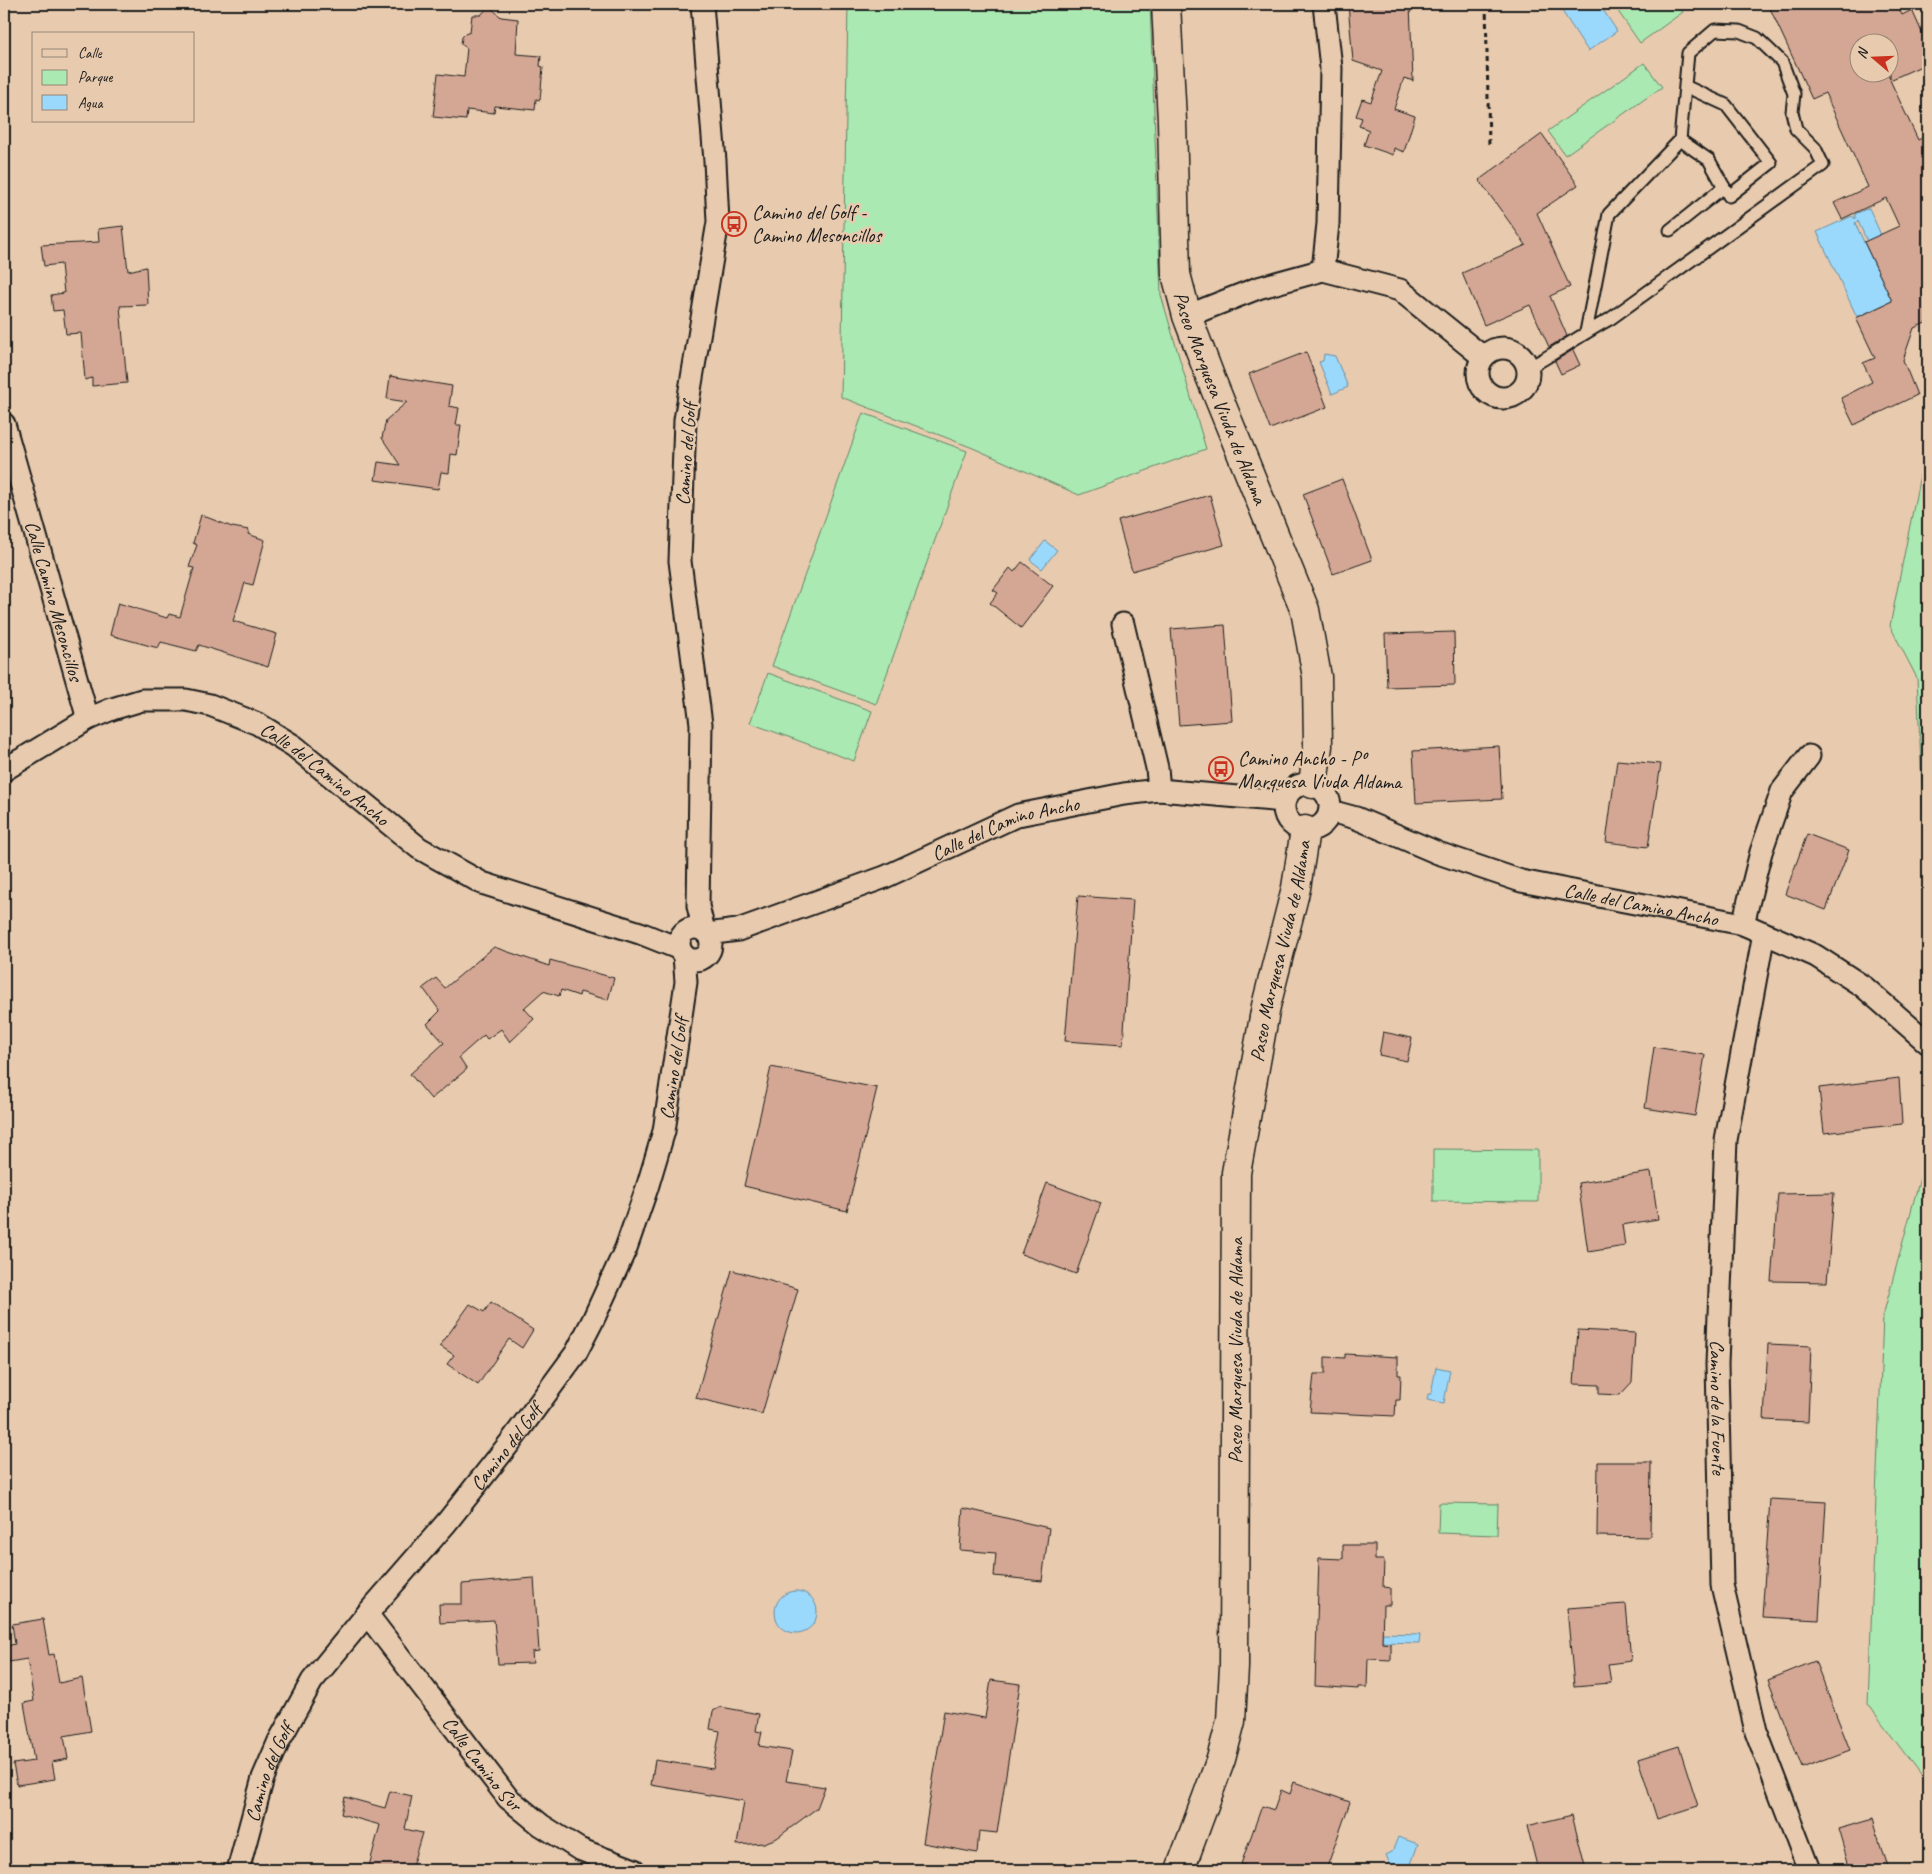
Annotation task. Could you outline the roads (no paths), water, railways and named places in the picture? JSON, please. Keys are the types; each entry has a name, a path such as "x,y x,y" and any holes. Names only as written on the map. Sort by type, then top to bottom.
{"street":[{"name":"Camino del Golf","path":"238,1870 263,1778 279,1741 312,1681 447,1522 512,1440 576,1353 626,1248 664,1131 686,982 694,943 698,906 701,724 680,561 686,420 718,222 702,4"},
{"name":"Paseo Marquesa Viuda de Aldama","path":"1166,4 1172,121 1176,274 1187,316 1305,610 1317,677 1318,746 1313,784"},
{"path":"1323,270 1328,224 1331,68 1324,4"},
{"path":"1187,316 1258,288 1323,270 1400,290 1483,357"},
{"path":"1503,348 1518,354 1528,368 1527,380 1521,392 1510,398 1497,398 1486,392 1479,381 1478,368 1483,357 1492,350 1503,348"},
{"name":"Calle Camino Mesoncillos","path":"4,424 88,719"},
{"path":"1123,624 1157,768 1159,790"},
{"name":"Calle del Camino Ancho","path":"4,770 88,719 112,709 142,700 186,700 233,712 258,724 294,746 420,848 482,883 640,933 694,943 738,930 886,877 1018,815 1124,794 1159,790 1284,800"},
{"path":"1743,924 1761,852 1782,791 1809,756"},
{"path":"1313,784 1325,791 1330,804 1330,812 1321,826 1305,830 1290,824 1283,809 1284,800 1295,786 1313,784"},
{"name":"Calle del Camino Ancho","path":"1330,812 1356,818 1438,853 1521,881 1743,924 1816,956 1864,987 1928,1042"},
{"name":"Paseo Marquesa Viuda de Aldama","path":"1180,1870 1221,1758 1231,1721 1234,1657 1236,1173 1266,1006 1296,888 1305,830"},
{"name":"Camino de la Fuente","path":"1764,933 1726,1140 1718,1364 1722,1586 1756,1731 1809,1870"},
{"name":"Calle Camino Sur","path":"367,1614 508,1798 541,1826 579,1849 634,1870"}],"lane":[{"path":"1528,368 1562,350 1586,332 1610,319 1823,165 1815,148 1796,129 1792,112 1794,94 1782,62 1757,38 1739,31 1715,30 1688,53 1680,140 1609,214 1586,332"},
{"path":"1680,140 1709,160 1730,196 1771,163 1726,105 1686,87"},
{"path":"1670,230 1724,187"}],"water":[{"path":"1547,4 1599,4 1617,31 1588,51 1558,5 1551,9"},
{"path":"1869,208 1881,235 1867,241 1858,221 1855,223 1892,301 1857,317 1817,232 1852,216 1855,219 1855,214"},
{"path":"1324,354 1335,356 1348,387 1332,394 1319,362 1323,361"},
{"path":"1045,541 1057,550 1042,569 1030,560"},
{"path":"1436,1367 1450,1370 1444,1403 1427,1400 1428,1394 1431,1394"},
{"path":"800,1591 808,1594 814,1600 817,1612 814,1624 808,1630 792,1633 784,1630 778,1624 775,1608 778,1600 784,1594"},
{"path":"1382,1633 1420,1634 1419,1643 1382,1642"},
{"path":"1398,1837 1418,1844 1409,1870 1386,1870 1389,1862 1386,1855 1392,1852"}],"place":[{"name":"Camino del Golf - Camino Mesoncillos","path":"734,224"},
{"name":"Camino Ancho - Pº Marquesa Viuda Aldama","path":"1221,769"}]}
